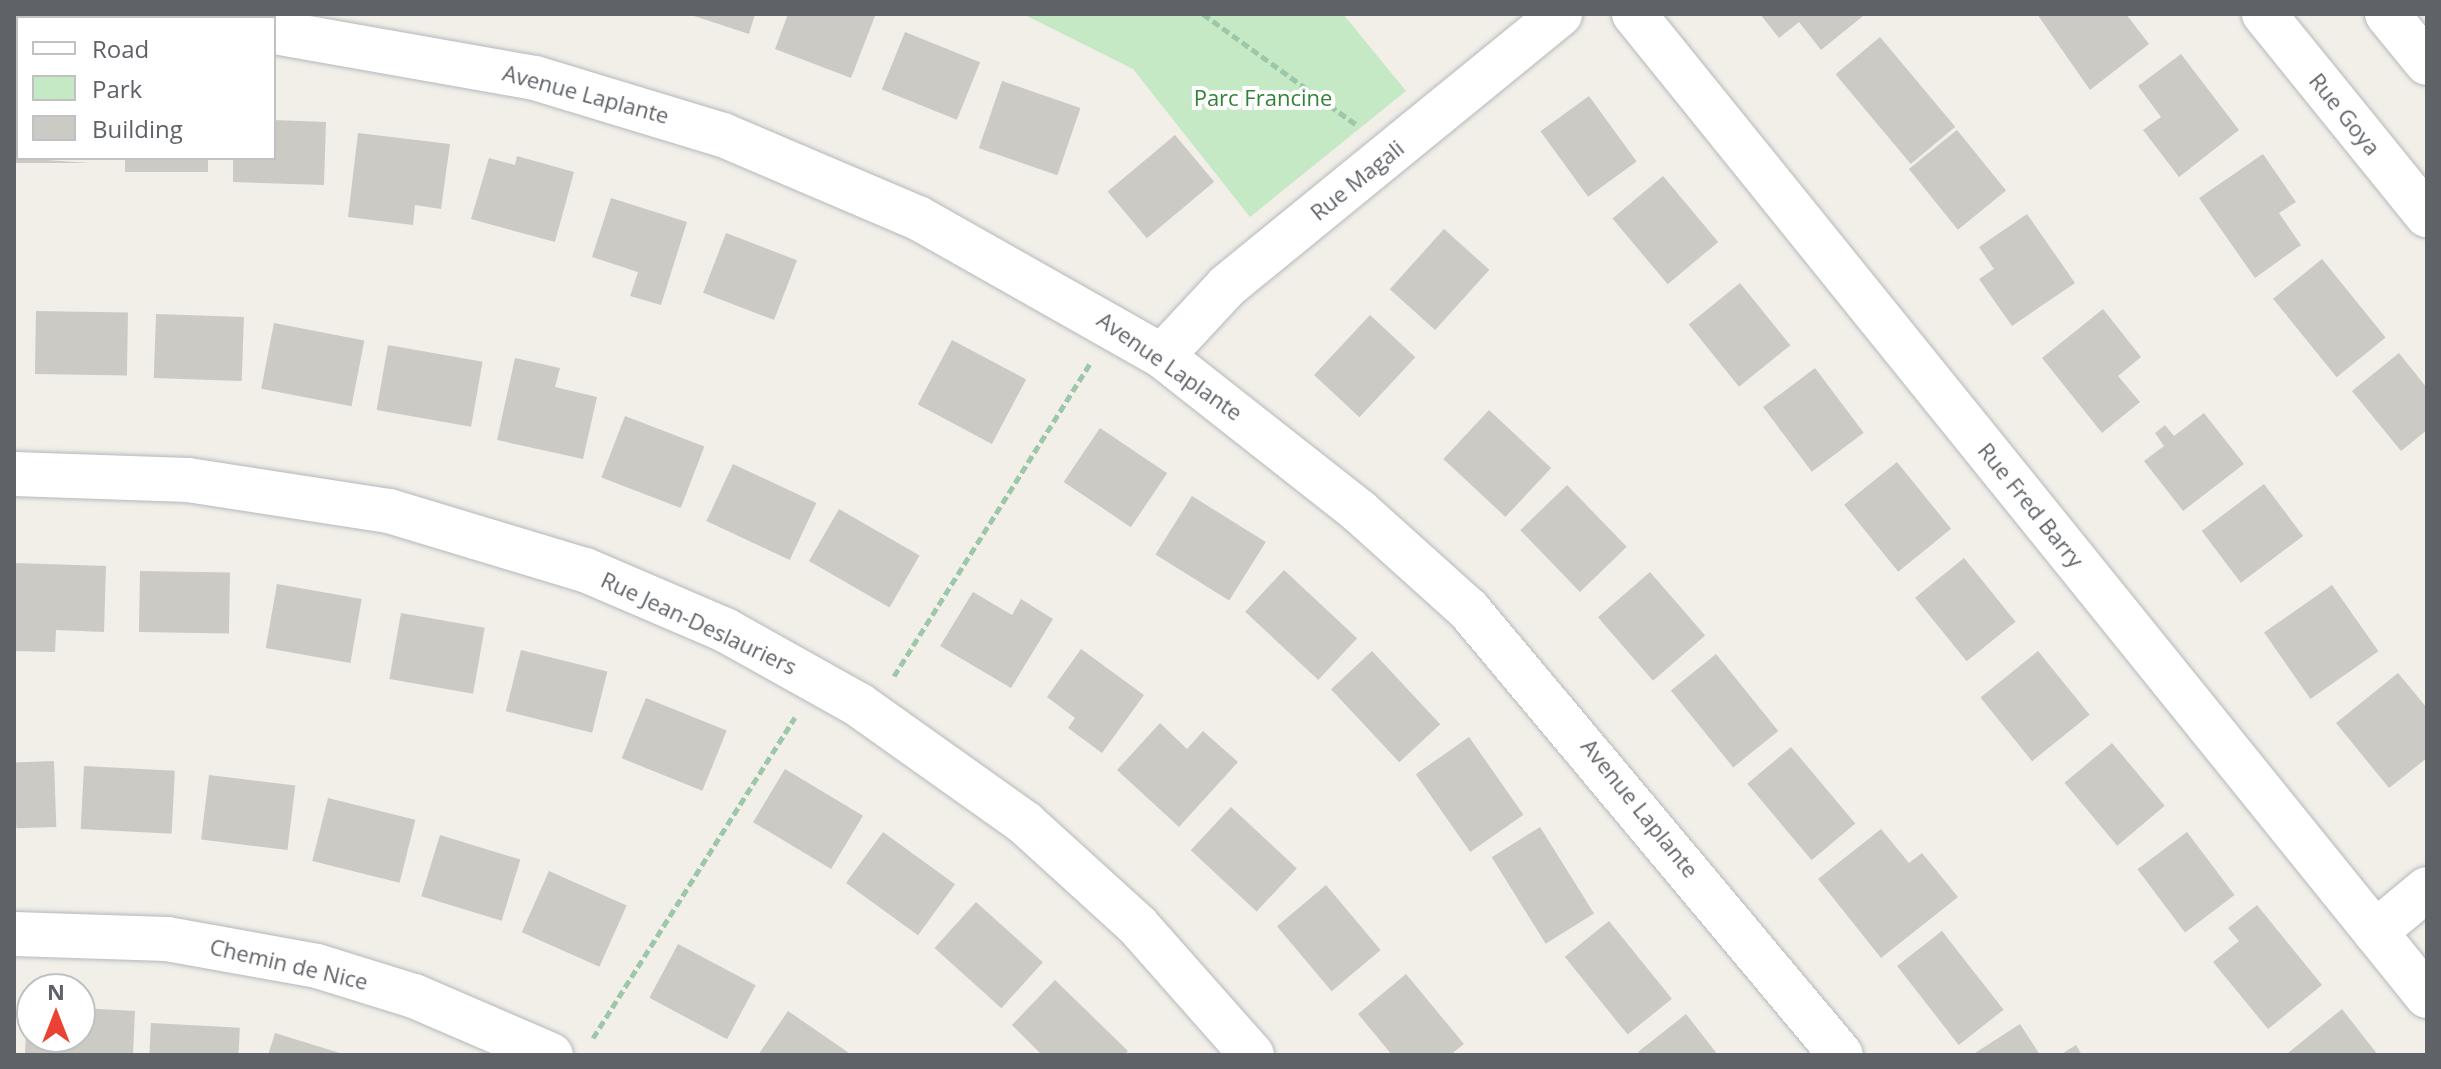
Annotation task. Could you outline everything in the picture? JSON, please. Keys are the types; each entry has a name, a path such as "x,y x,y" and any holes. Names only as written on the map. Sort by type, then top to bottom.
{"street":[{"path":"14,14 22,14"},
{"path":"82,14 116,16"},
{"name":"Rue Magali","path":"1162,356 1227,286 1560,14"},
{"name":"Rue Fred Barry","path":"1634,14 2427,996"},
{"name":"Rue Goya","path":"2264,14 2427,215"},
{"path":"2387,14 2427,63"},
{"name":"Avenue Laplante","path":"276,32 523,75 735,139 999,260 1162,356 1359,511 1489,630 1841,1055"},
{"name":"Rue Jean-Deslauriers","path":"14,474 188,480 389,511 573,566 714,625 859,705 1025,823 1138,926 1252,1055"},
{"path":"2375,932 2427,889"},
{"name":"Chemin de Nice","path":"14,934 167,939 317,966 426,1000 551,1055"}],"path":[{"path":"1203,14 1363,132"},
{"path":"888,685 1095,356"},
{"path":"593,1038 800,709"}],"green space":[{"name":"Parc Francine","path":"1023,14 1343,14 1406,91 1250,217 1133,69"}],"building":[{"path":"688,14 755,14 749,34"},
{"path":"788,14 875,16 851,78 775,49"},
{"path":"1760,14 1863,16 1821,50 1799,22 1779,38"},
{"path":"2037,14 2126,14 2149,44 2090,90"},
{"path":"905,32 980,62 957,120 882,89"},
{"path":"1880,37 1955,127 1911,164 1836,74"},
{"path":"2181,54 2239,130 2179,177 2143,130 2161,117 2138,86"},
{"path":"1002,81 1080,108 1057,175 979,148"},
{"path":"1589,96 1637,162 1588,197 1540,131"},
{"path":"14,99 16,160 90,163 14,163"},
{"path":"276,120 326,122 324,185 233,182 233,160 276,160"},
{"path":"1957,130 2006,191 1958,230 1909,169"},
{"path":"358,133 450,144 441,209 415,205 413,225 348,217"},
{"path":"1175,135 1214,182 1147,238 1108,192"},
{"path":"2263,154 2296,202 2279,213 2301,245 2255,278 2199,198"},
{"path":"517,156 574,172 555,242 471,219 489,158 515,165"},
{"path":"125,160 208,160 208,172 125,172"},
{"path":"1663,176 1718,242 1668,284 1612,218"},
{"path":"611,198 687,222 661,305 630,296 638,272 592,257"},
{"path":"2027,214 2075,283 2012,326 1979,279 1994,269 1979,247"},
{"path":"1444,229 1489,270 1435,330 1390,289"},
{"path":"726,233 797,260 774,320 703,293"},
{"path":"2322,259 2386,337 2337,377 2273,299"},
{"path":"1740,283 1790,345 1739,387 1689,325"},
{"path":"2103,309 2141,357 2118,376 2140,402 2102,433 2042,358"},
{"path":"36,311 128,313 127,376 35,374"},
{"path":"156,314 244,317 242,381 154,378"},
{"path":"1370,315 1415,357 1359,417 1314,375"},
{"path":"274,323 364,341 352,406 261,389"},
{"path":"952,340 1026,379 992,444 918,404"},
{"path":"388,345 483,362 471,427 377,410"},
{"path":"2399,353 2427,388 2427,430 2401,451 2352,391"},
{"path":"515,358 560,368 555,387 597,397 583,459 497,440"},
{"path":"1815,368 1864,433 1812,472 1763,407"},
{"path":"1489,410 1551,468 1505,517 1443,459"},
{"path":"2204,413 2244,464 2183,511 2144,461 2164,446 2155,433 2165,425 2174,436"},
{"path":"625,416 704,446 681,508 601,478"},
{"path":"1100,428 1167,473 1131,527 1064,482"},
{"path":"1897,462 1951,529 1898,572 1844,505"},
{"path":"733,464 816,503 790,560 706,521"},
{"path":"2264,484 2303,536 2241,583 2202,531"},
{"path":"1567,485 1627,547 1580,592 1520,530"},
{"path":"1192,496 1266,542 1229,601 1155,555"},
{"path":"839,509 920,556 890,607 809,561"},
{"path":"1964,558 2016,622 1967,661 1915,598"},
{"path":"15,563 106,566 104,632 56,630 55,652 14,651"},
{"path":"1284,570 1357,638 1318,680 1245,612"},
{"path":"140,571 230,573 229,634 139,632"},
{"path":"1650,572 1705,635 1653,681 1598,617"},
{"path":"277,584 362,599 350,663 266,648"},
{"path":"2332,585 2378,651 2310,699 2264,633"},
{"path":"973,592 1012,615 1021,599 1053,619 1011,688 940,646"},
{"path":"401,613 485,628 473,694 389,679"},
{"path":"1081,649 1144,695 1102,753 1068,728 1075,718 1047,697"},
{"path":"521,650 607,672 592,733 506,711"},
{"path":"1372,651 1440,724 1399,762 1331,689"},
{"path":"2038,651 2090,715 2032,761 1980,698"},
{"path":"1716,654 1778,731 1733,767 1671,691"},
{"path":"2398,673 2427,708 2427,758 2389,788 2336,723"},
{"path":"646,698 727,731 702,791 622,758"},
{"path":"1160,723 1187,749 1203,731 1238,762 1179,827 1117,770"},
{"path":"1469,737 1523,815 1470,852 1416,774"},
{"path":"2112,743 2165,806 2117,846 2065,783"},
{"path":"1791,747 1855,824 1812,860 1747,784"},
{"path":"54,761 56,827 16,828 14,762"},
{"path":"84,766 175,771 172,834 81,829"},
{"path":"785,769 863,816 831,869 753,822"},
{"path":"209,775 295,786 287,850 201,840"},
{"path":"328,798 415,820 400,883 312,861"},
{"path":"1231,807 1297,868 1257,912 1191,850"},
{"path":"1540,827 1594,914 1546,944 1492,857"},
{"path":"1881,829 1909,863 1922,853 1958,897 1881,958 1818,879"},
{"path":"883,832 955,884 918,935 846,883"},
{"path":"2187,832 2235,895 2185,932 2137,869"},
{"path":"440,835 520,860 502,921 421,896"},
{"path":"549,871 627,906 599,967 522,932"},
{"path":"1326,885 1381,950 1332,991 1277,926"},
{"path":"976,902 1043,962 1001,1008 935,948"},
{"path":"2257,905 2322,985 2268,1029 2213,962 2239,941 2228,928"},
{"path":"1609,921 1672,999 1628,1035 1565,957"},
{"path":"1942,931 2004,1010 1959,1045 1897,966"},
{"path":"678,944 756,985 727,1039 649,998"},
{"path":"1406,974 1464,1044 1450,1055 1392,1055 1358,1014"},
{"path":"1055,980 1128,1051 1124,1055 1042,1055 1012,1025"},
{"path":"96,1009 135,1011 133,1055 25,1055 96,1053"},
{"path":"2342,1009 2378,1055 2288,1053"},
{"path":"788,1011 852,1055 758,1055"},
{"path":"1686,1014 1718,1055 1641,1055 1638,1052"},
{"path":"151,1023 240,1028 238,1055 149,1055"},
{"path":"2020,1024 2040,1055 1976,1055 1975,1053"},
{"path":"275,1033 343,1054 343,1055 268,1055"},
{"path":"2076,1045 2082,1055 2060,1055"}]}
